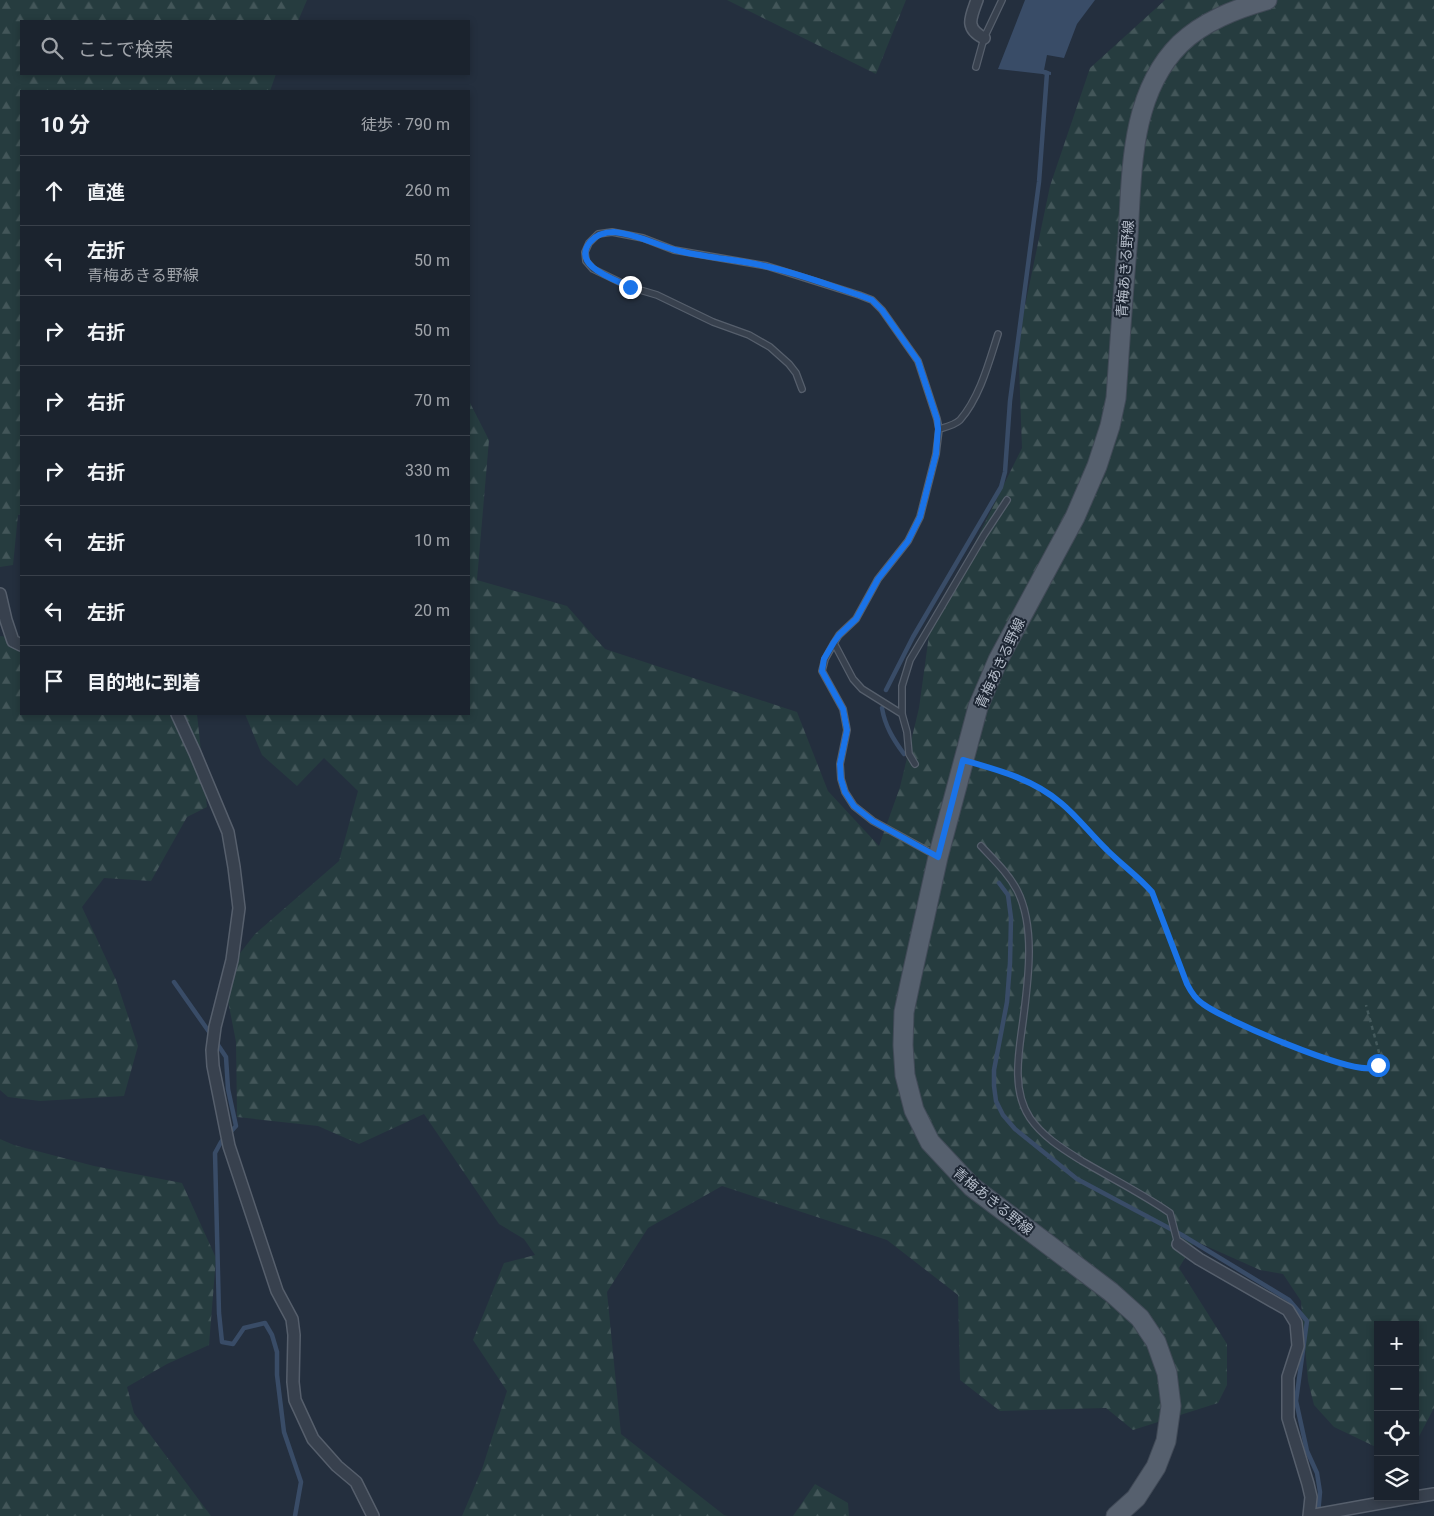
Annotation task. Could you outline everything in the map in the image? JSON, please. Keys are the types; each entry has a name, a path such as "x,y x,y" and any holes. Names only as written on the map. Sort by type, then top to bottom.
{"main road":[{"name":"青梅あきる野線","path":"1116,1516 1136,1498 1156,1467 1166,1441 1171,1406 1167,1373 1156,1342 1140,1318 1111,1292 972,1187 930,1142 914,1110 905,1075 903,1045 904,1012 938,857 978,707 998,660 1074,517 1097,466 1110,426 1117,379 1136,136 1147,96 1167,60 1180,44 1196,31 1214,20 1267,0"}],"street":[{"path":"977,0 970,22 972,30 984,38"},
{"path":"0,594 13,641 20,644"},
{"path":"177,715 228,832 234,867 238,916 232,960 215,1027 212,1050 213,1066 224,1122 277,1291 292,1319 295,1400 313,1439 337,1466 356,1482 373,1516"},
{"path":"1178,1243 1200,1259 1288,1310 1296,1322 1298,1346 1288,1377 1288,1418 1308,1484 1311,1497 1311,1516 1392,1501"},
{"path":"1419,1496 1434,1494"}],"lane":[{"path":"976,67 984,38 1002,0"},
{"path":"802,388 790,364 763,343 749,335 713,322 657,295 630,287 593,269 586,261 585,252 589,243 598,234 612,232 643,238 674,250 767,266 872,300 897,329 918,361 934,408 938,429 936,454 920,517 908,541 878,579 856,619 834,642 824,659 822,671 843,709 847,730 840,764 841,779 845,792 854,806 873,821 938,857"},
{"path":"938,429 959,421 973,400 990,361 998,334"},
{"path":"915,764 910,754 902,714 902,686 910,660 984,535 1007,500"},
{"path":"834,642 853,679 862,689 902,714"},
{"path":"981,846 1006,872 1018,891 1027,922 1029,960 1018,1062 1021,1097 1029,1116 1039,1129 1058,1146 1170,1213 1178,1243"}],"path":[{"path":"963,760 1013,775 1038,786 1062,803 1109,852 1142,880 1152,892 1192,994 1208,1008 1274,1039 1327,1059 1372,1068 1378,1065 1380,1056 1366,1005"}],"green space":[{"path":"0,0 307,0 298,20 20,20 20,75 276,75 270,90 20,90 20,514 18,515 13,565 0,567"},
{"path":"727,0 906,0 876,74"},
{"path":"1165,0 1434,0 1434,1408 1419,1436 1419,1321 1374,1321 1374,1446 1334,1427 1314,1405 1308,1381 1301,1301 1283,1274 1260,1270 1195,1241 1179,1268 1227,1344 1227,1385 1218,1403 1133,1430 1106,1408 1000,1411 960,1380 958,1295 887,1240 722,1186 648,1228 607,1292 621,1434 724,1515 728,1516 462,1516 482,1469 507,1391 473,1340 504,1263 535,1255 524,1239 499,1224 424,1114 359,1144 318,1126 237,1117 236,1042 223,975 255,934 339,861 358,791 324,758 297,786 262,755 245,715 470,715 470,403 489,440 477,580 567,606 605,649 797,712 828,791 879,846 900,787 919,708 929,635 1022,448 1018,339 1050,186 1090,68"},
{"path":"0,636 20,638 20,715 197,715 207,807 187,817 151,881 104,878 82,907 116,980 138,1046 124,1096 40,1101 8,1097 0,1090"},
{"path":"0,1139 14,1145 94,1166 182,1183 216,1258 209,1345 167,1364 127,1387 134,1413 211,1516 0,1516"},
{"path":"815,1484 848,1503 849,1516 793,1516"}],"water":[{"path":"1025,0 1095,0 1077,24 1064,58 1047,55 1044,70 1051,72 1051,75 998,69"}],"waterway":[{"path":"886,690 913,637 1001,487 1005,472 1010,401 1039,182 1047,73 1044,72"},
{"path":"882,708 890,732 904,754"},
{"path":"999,883 1008,895 1011,918 1007,1002 994,1070 996,1101 1003,1115 1015,1129 1077,1179 1182,1235 1289,1300 1307,1321 1296,1401 1307,1451 1317,1473 1320,1492 1318,1514"},
{"path":"174,982 212,1036"},
{"path":"216,1042 226,1057 228,1089 236,1126 221,1142 215,1153 219,1313 222,1342 233,1344 244,1328 265,1323 272,1335 277,1352 277,1375 284,1432 301,1482 295,1516"}],"route":[{"path":"630,287 593,269 586,261 585,252 589,243 598,234 612,232 643,238 674,250 767,266 872,300 897,329 918,361 934,408 938,429 936,454 920,517 908,541 878,579 856,619 834,642 824,659 822,671 843,709 847,730 840,764 841,779 845,792 854,806 873,821 938,857 963,760 1013,775 1038,786 1062,803 1109,852 1142,880 1152,892 1187,984 1192,994 1202,1004 1274,1039 1327,1059 1360,1067 1372,1068 1378,1065"}]}
